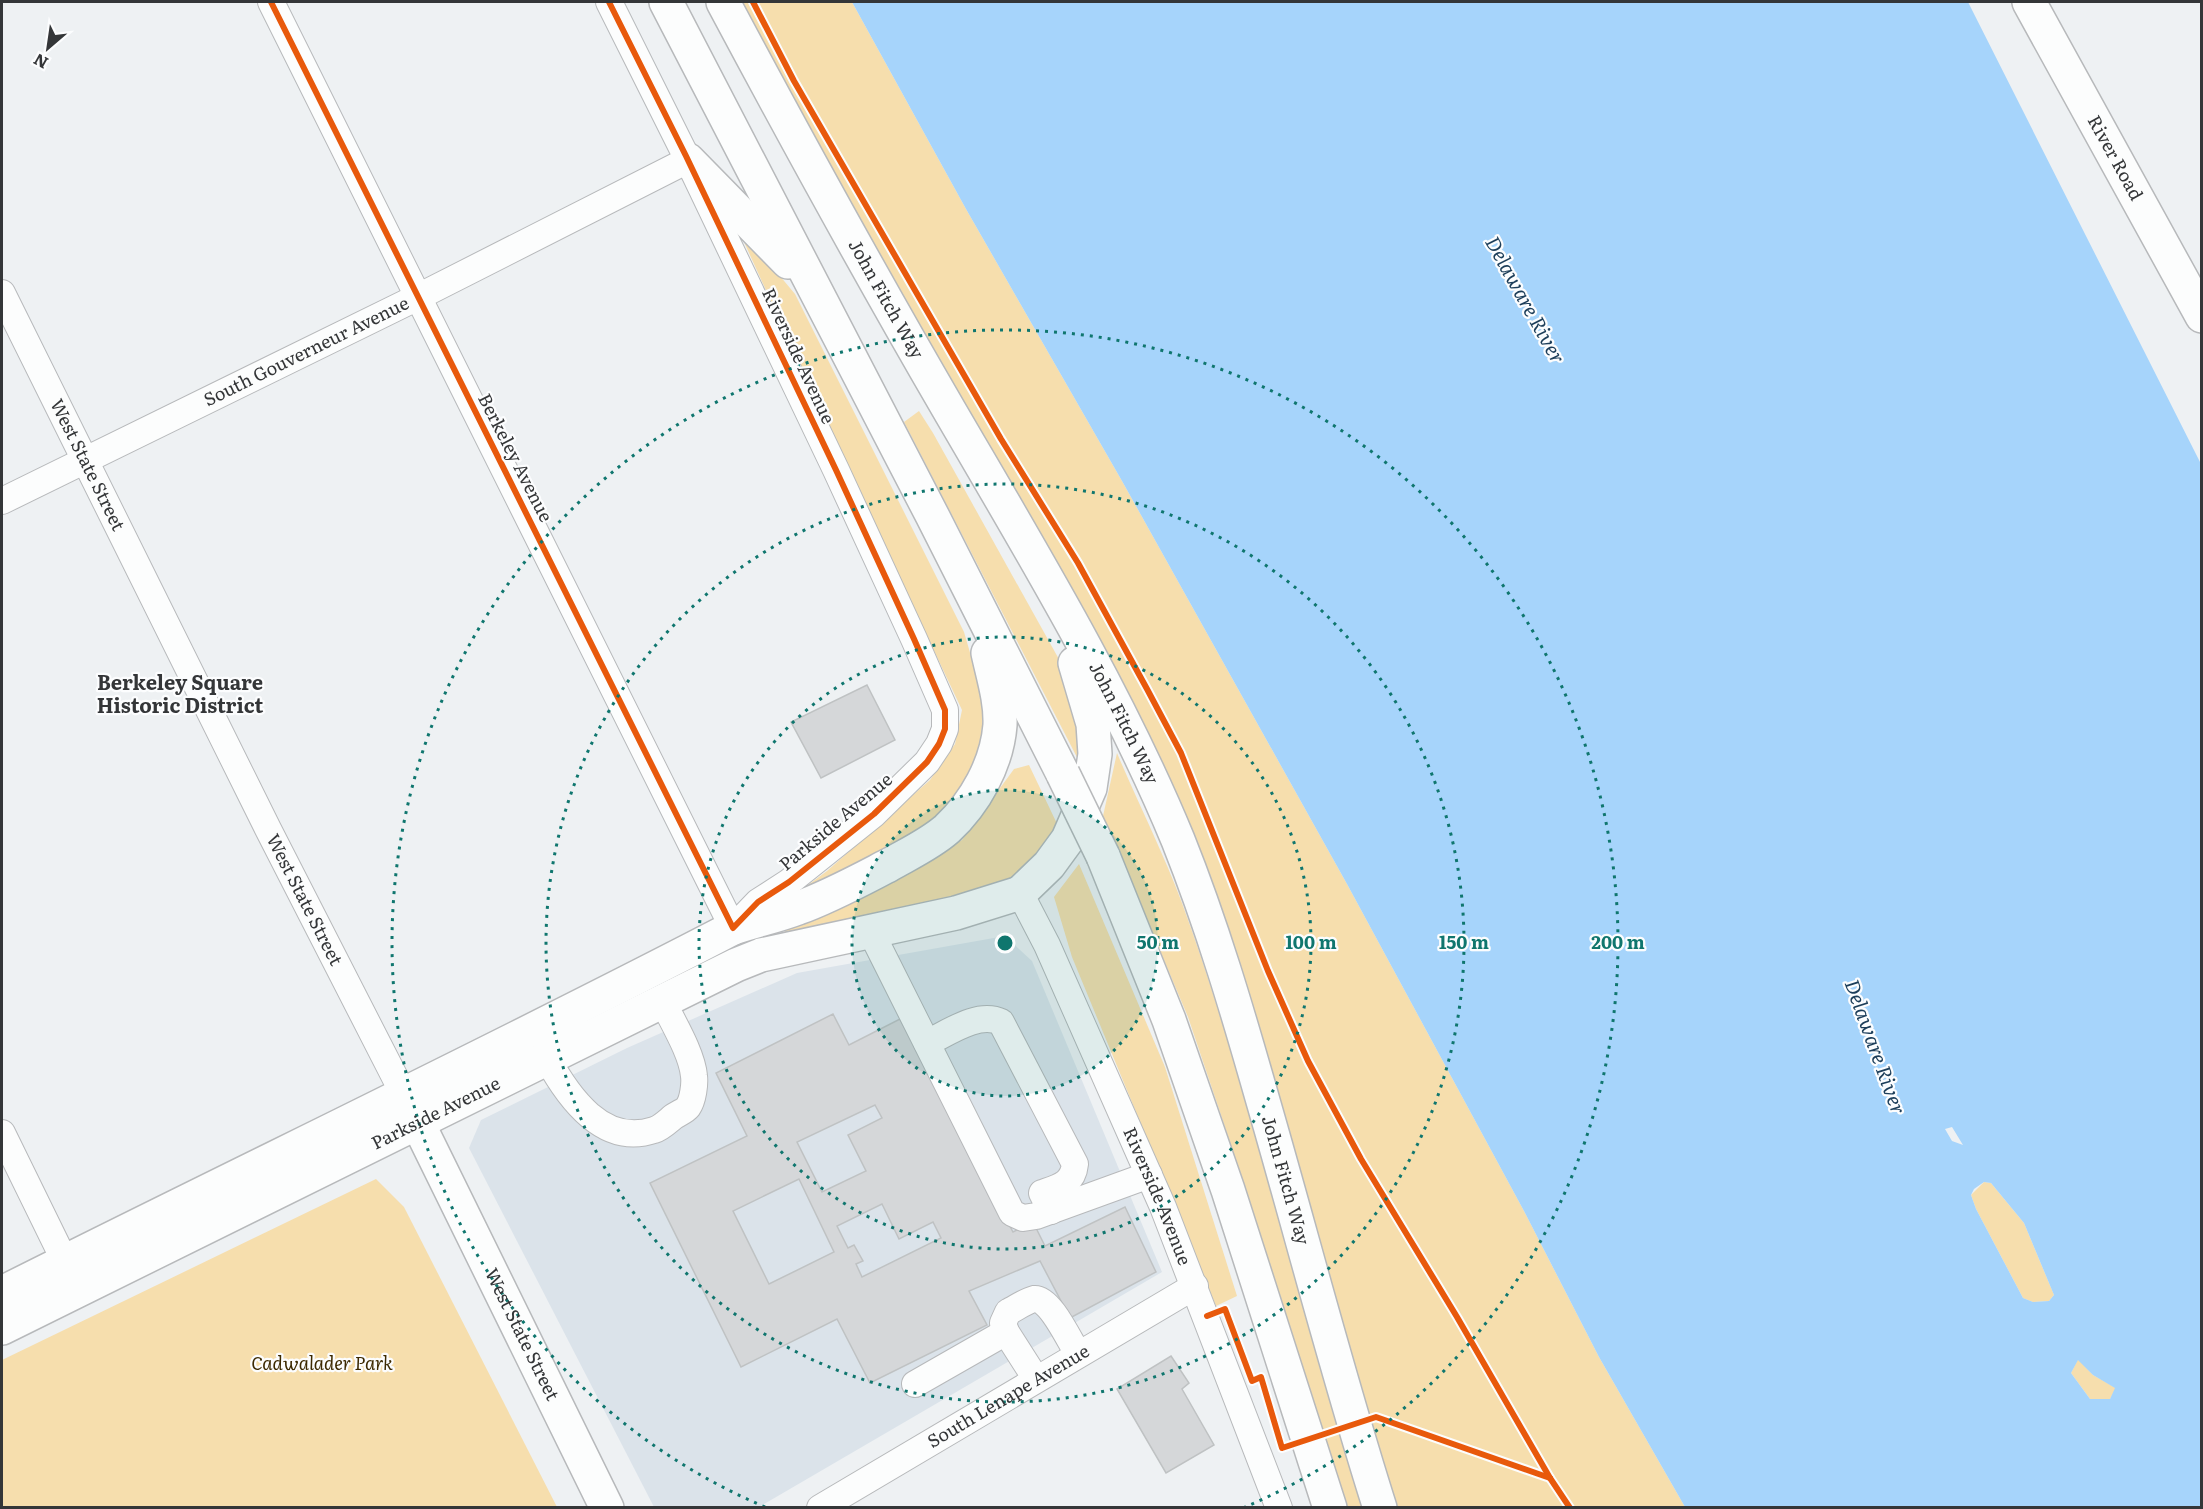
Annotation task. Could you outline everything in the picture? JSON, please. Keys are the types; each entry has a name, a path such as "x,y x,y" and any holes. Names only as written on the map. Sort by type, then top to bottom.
{"main road":[{"path":"666,2 932,515 1103,856 1169,1020 1228,1190 1330,1508"},
{"name":"John Fitch Way","path":"723,2 875,282 1067,615 1143,761 1179,843 1210,928 1245,1036 1354,1426 1380,1508"},
{"name":"River Road","path":"2029,2 2202,316"},
{"path":"688,160 815,290"},
{"path":"982,467 1078,669 1093,724 1095,754 1090,788 1068,839 1049,865 1020,893"},
{"path":"733,928 800,908 857,881 914,851 945,830 965,811 989,768 1000,726 999,701 979,610"},
{"name":"Parkside Avenue","path":"2,1293 72,1275 417,1123 662,1000 761,955 956,913 1020,893"},
{"name":"Parkside Avenue","path":"2,1328 72,1275 403,1093 554,1021 733,928"},
{"name":"West State Street","path":"403,1093 607,1508"},
{"path":"1276,1342 1312,1508"}],"street":[{"name":"Berkeley Avenue","path":"271,2 733,928"},
{"name":"Riverside Avenue","path":"609,2 688,160 914,639 945,710 945,729"},
{"name":"South Gouverneur Avenue","path":"2,501 418,297 688,160"},
{"name":"West State Street","path":"2,293 268,829 403,1093"},
{"name":"Parkside Avenue","path":"733,928 758,902 789,882 874,814 927,762 939,744 945,729"},
{"name":"Riverside Avenue","path":"1020,893 1047,945 1149,1175 1195,1286 1279,1508"},
{"path":"872,932 1012,1213 1023,1218 1051,1211 1149,1175"},
{"path":"547,1058 582,1110 605,1127 634,1133 656,1130 688,1106 693,1092 694,1076 690,1060 662,1000"},
{"path":"927,1043 978,1019 993,1018 1001,1022 1075,1164 1074,1174 1069,1182 1042,1193 1051,1211"},
{"path":"2,1134 72,1275"},
{"name":"South Lenape Avenue","path":"835,1504 1036,1379 1195,1286"},
{"path":"1036,1379 1006,1332 1003,1323 1008,1312 1035,1299 1042,1301 1051,1309 1078,1354"},
{"path":"915,1384 1006,1332"}],"shaded area":[{"path":"1005,936 1032,961 1162,1272 759,1507 654,1507 469,1148 481,1120 627,1048 797,973"}],"green space":[{"path":"723,2 852,2 966,209 1122,481 1347,884 1524,1211 1599,1357 1685,1507 1380,1507 1179,843"},
{"path":"735,222 795,294 964,632 985,704 978,757 956,803 898,851 785,902 827,871 930,780 955,744 962,710 812,392"},
{"path":"919,411 1075,688 1082,767 904,422"},
{"path":"1117,753 1175,884 1208,978 1362,1507 1347,1507 1188,1017 1103,816"},
{"path":"1029,765 1060,830 1011,882 945,906 782,936 787,928 914,870 962,840 1014,769"},
{"path":"1079,864 1165,1067 1237,1296 1216,1306 1072,957 1054,897"},
{"name":"Cadwalader Park","path":"376,1179 404,1207 557,1507 2,1507 2,1360"},
{"path":"1984,1182 1991,1183 2024,1223 2054,1295 2049,1301 2033,1302 2023,1298 1976,1209 1971,1195"},
{"path":"2078,1359 2093,1375 2116,1388 2110,1399 2090,1399 2071,1373"}],"water":[{"name":"Delaware River","path":"852,2 1968,2 2201,464 2201,1507 1685,1507 1599,1357 1524,1211 1347,884 1122,481 966,209","holes":["1952,1127 1963,1145 1952,1141 1945,1129","1984,1182 1991,1183 2024,1223 2054,1295 2049,1301 2033,1302 2023,1298 1976,1209 1971,1195 1974,1189","2078,1360 2093,1375 2115,1388 2110,1399 2090,1399 2071,1373"]}],"building":[{"path":"867,685 895,740 821,778 791,722"},
{"path":"833,1014 849,1045 900,1019 1013,1232 1033,1222 1045,1246 1125,1207 1156,1272 1070,1318 1040,1261 969,1291 987,1325 870,1383 837,1319 741,1367 650,1183 747,1136 716,1073","holes":["875,1105 882,1118 848,1135 866,1171 822,1192 797,1142","799,1179 834,1252 769,1284 733,1211","882,1204 899,1239 933,1222 941,1238 862,1277 856,1264 863,1261 854,1245 848,1248 837,1226"]},
{"path":"1171,1356 1189,1383 1182,1389 1214,1445 1166,1473 1117,1389"}],"cycle path":[{"path":"271,2 733,928 758,902 789,882 874,814 927,762 939,744 945,729 945,710 836,470 686,156 609,2"},
{"path":"753,2 794,81 1001,439 1078,563 1147,689 1181,753 1268,971 1308,1061 1361,1159 1570,1508"},
{"path":"1207,1316 1225,1309 1252,1381 1261,1377 1282,1448 1376,1417 1550,1478"}],"district":[{"name":"Berkeley Square Historic District","path":"180,694"}]}
